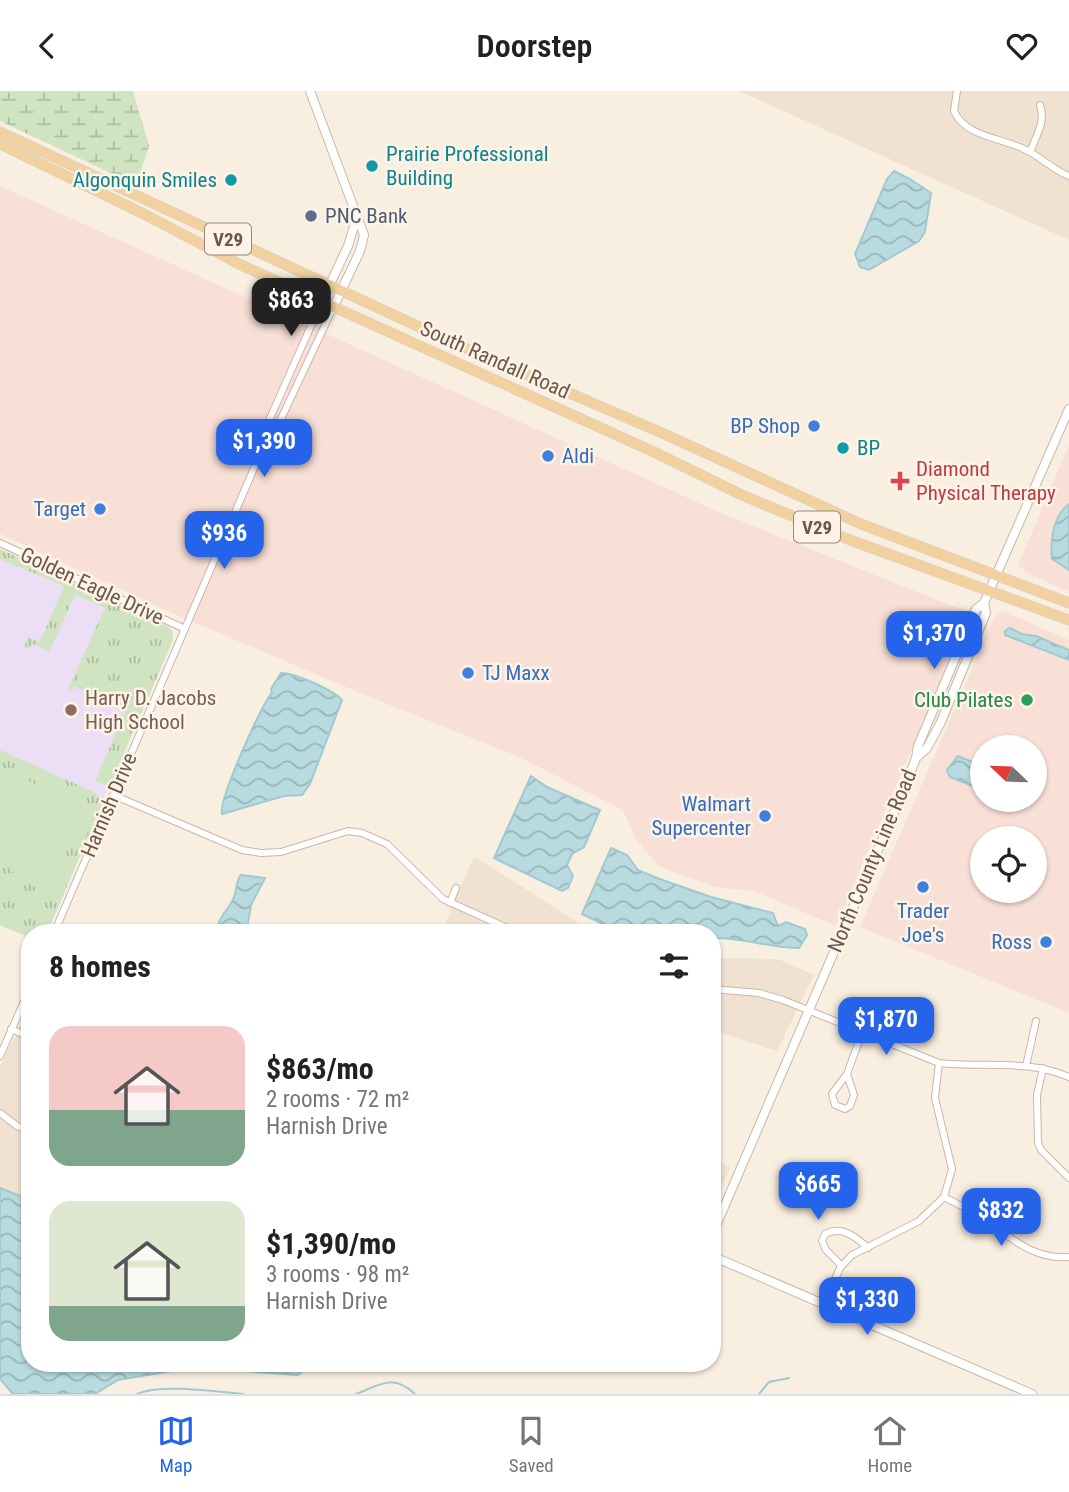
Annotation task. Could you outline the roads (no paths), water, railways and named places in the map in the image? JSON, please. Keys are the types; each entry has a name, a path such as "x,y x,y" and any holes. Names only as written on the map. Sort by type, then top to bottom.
{"main road":[{"name":"South Randall Road","path":"0,132 456,344 662,433 860,524 1069,603"},
{"name":"South Randall Road","path":"0,144 241,265 644,447 744,496 850,540 1069,620"}],"street":[{"name":"Harnish Drive","path":"58,924 264,445 272,438 363,242 364,235 356,220 310,91"},
{"path":"957,91 954,111 960,120 974,131 1030,152 1069,176"},
{"path":"1030,152 1042,122 1040,105"},
{"name":"Harnish Drive","path":"264,445 263,434 348,246 356,220"},
{"name":"North County Line Road","path":"721,1214 916,758 926,748 941,722 986,613 984,603 1069,409"},
{"name":"Golden Eagle Drive","path":"0,543 185,629"},
{"path":"113,795 253,853 281,852 348,831 362,833 387,844 436,894 498,924"},
{"path":"450,903 456,888"},
{"path":"721,990 759,993 808,1009 939,1063 964,1066 1027,1066 1043,1068 1069,1077"},
{"path":"0,1056 21,1007"},
{"path":"1027,1066 1036,1021"},
{"path":"11,1029 21,1033"},
{"path":"847,1074 854,1095 850,1106 845,1109 835,1105 832,1094 847,1074 862,1033"},
{"path":"824,1303 842,1266 852,1255 919,1221 944,1196 952,1170 935,1098 939,1063"},
{"path":"1043,1068 1037,1095 1037,1136 1041,1150 1065,1167 1069,1178"},
{"path":"0,1113 21,1128"},
{"path":"944,1196 1026,1249 1048,1256 1069,1257"},
{"path":"842,1266 826,1250 822,1241 825,1234 832,1230 843,1231 855,1236 868,1248"},
{"path":"721,1260 1032,1394"}],"water":[{"path":"894,171 931,193 925,232 919,241 869,270 860,267 855,254 887,179"},
{"path":"1069,504 1069,570 1052,559 1052,537 1059,515"},
{"path":"1010,628 1069,650 1069,660 1005,635 1005,631"},
{"path":"281,673 313,683 342,700 310,784 302,795 284,796 222,814 241,753"},
{"path":"958,756 970,761 970,785 950,777 947,770"},
{"path":"531,776 547,787 600,810 584,847 572,854 567,865 573,876 568,888 562,891 494,858"},
{"path":"611,848 627,855 638,870 711,897 773,913 778,926 786,922 805,929 807,935 799,948 777,946 721,938 721,924 603,924 582,914"},
{"path":"241,875 265,878 251,905 248,924 218,924 232,902"},
{"path":"0,1188 21,1196 21,1372 165,1372 118,1380 95,1394 13,1394 0,1379"},
{"path":"258,1372 302,1372 298,1375"}],"waterway":[{"path":"759,1394 769,1382 789,1378"},
{"path":"356,1394 393,1382 415,1394"},
{"path":"137,1394 160,1389 244,1394"}],"place":[{"name":"Prairie Professional Building","path":"372,166"},
{"name":"Algonquin Smiles","path":"231,180"},
{"name":"PNC Bank","path":"311,216"},
{"name":"BP Shop","path":"814,426"},
{"name":"BP","path":"843,448"},
{"name":"Aldi","path":"548,456"},
{"name":"Diamond Physical Therapy","path":"900,481"},
{"name":"Target","path":"100,509"},
{"name":"TJ Maxx","path":"468,673"},
{"name":"Club Pilates","path":"1027,700"},
{"name":"Harry D. Jacobs High School","path":"71,710"},
{"name":"Walmart Supercenter","path":"765,816"},
{"name":"Trader Joe's","path":"923,887"},
{"name":"Ross","path":"1046,942"}]}
